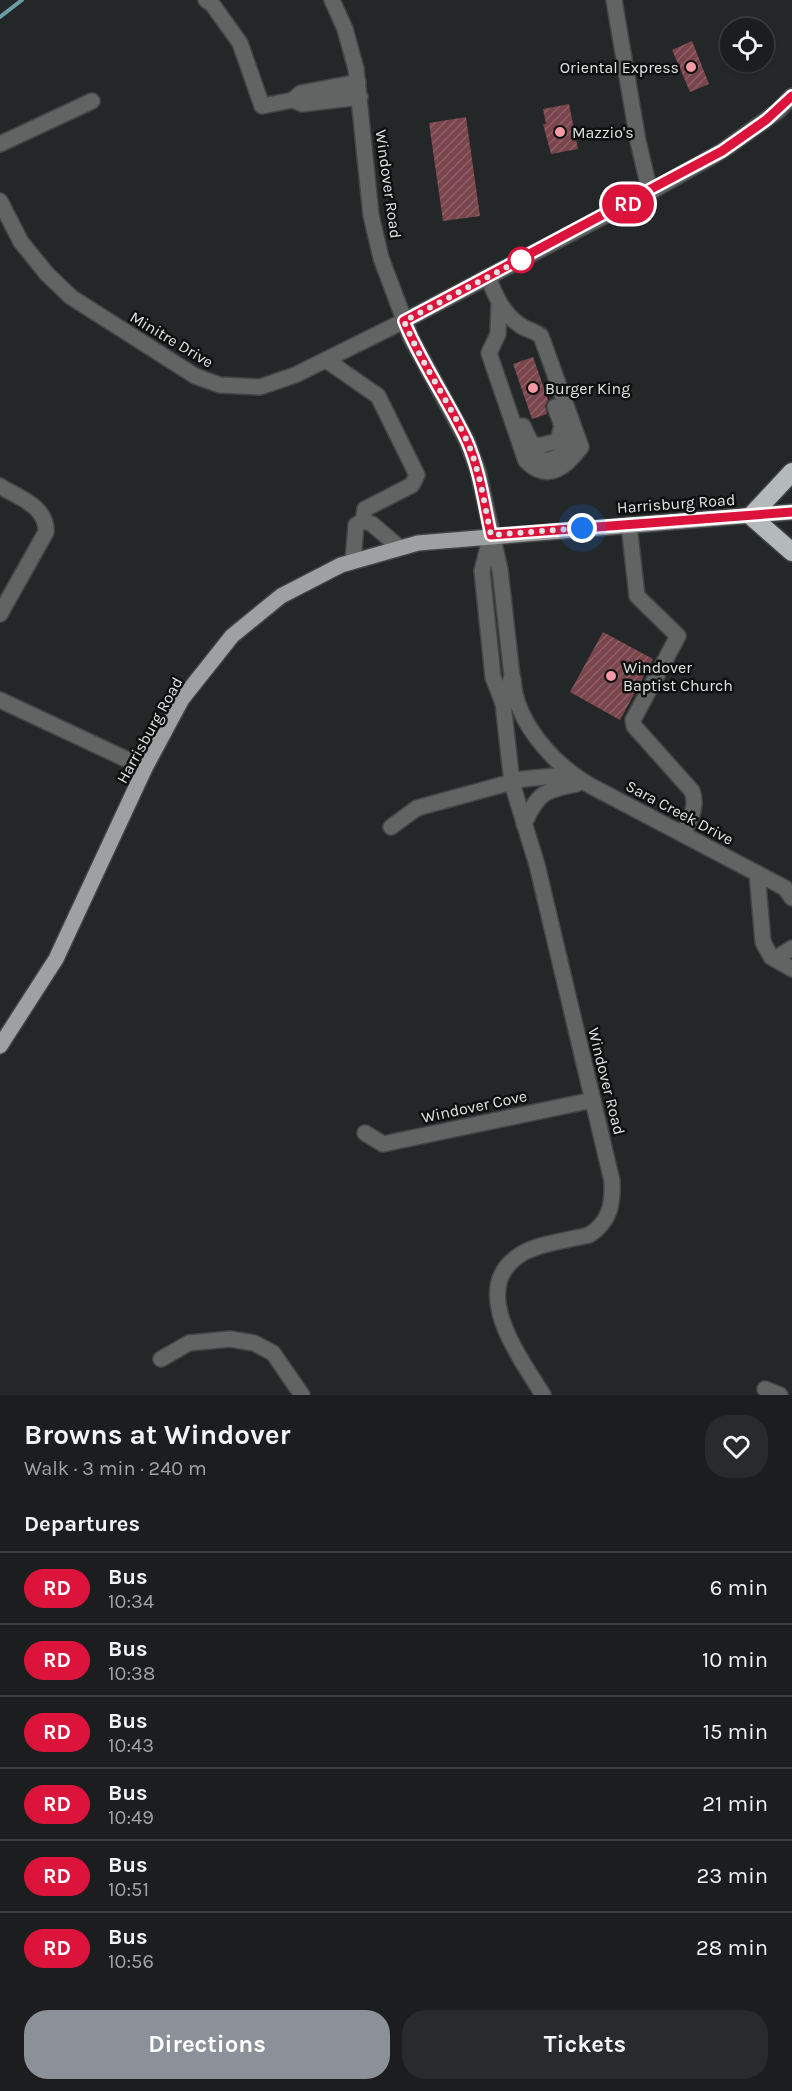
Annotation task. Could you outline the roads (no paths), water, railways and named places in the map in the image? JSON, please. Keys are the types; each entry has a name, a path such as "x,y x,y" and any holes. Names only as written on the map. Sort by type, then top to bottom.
{"highway":[{"path":"792,472 751,516 792,552"}],"main road":[{"name":"Harrisburg Road","path":"0,1046 56,959 145,768 182,699 232,636 281,596 317,576 353,561 418,543 491,535 792,512"}],"street":[{"path":"206,0 212,4 240,43 262,106 293,100 301,93 359,90"},
{"name":"Windover Road","path":"332,0 345,29 359,90 371,215 381,258 404,321 426,369 467,441 478,471 500,570 512,676 503,703"},
{"path":"614,0 638,141 650,192"},
{"name":"Minitre Drive","path":"0,201 21,242 47,274 71,297 195,376 220,385 260,387 281,381 404,321 650,192 722,151 770,117 792,96"},
{"path":"0,144 92,101"},
{"path":"488,277 499,303 538,346 562,425 558,441 538,446 531,443 498,354 499,303"},
{"path":"498,334 489,353 526,461 535,470 546,472 567,466 581,447 541,336 531,328 521,326"},
{"path":"326,360 378,396 417,475 412,485 365,509 363,521"},
{"path":"0,486 39,509 46,523 46,532 0,614"},
{"path":"353,561 356,525 363,521 372,524 400,548"},
{"path":"629,525 637,596 662,623 678,636 633,720 634,726 692,791 695,800 694,812 683,834"},
{"name":"Windover Road","path":"491,535 482,571 493,677 503,703 512,783 548,910 612,1181 609,1216 598,1230 590,1235 523,1253 507,1267 498,1295 502,1325 543,1395"},
{"name":"Sara Creek Drive","path":"512,676 513,693 522,714 540,742 586,783 791,893"},
{"path":"0,700 145,768"},
{"name":"Sara Creek Drive","path":"391,827 417,808 512,783 554,776 586,783"},
{"path":"524,824 534,803 550,789 586,783"},
{"path":"757,873 763,942 766,950 792,969"},
{"path":"775,958 792,948"},
{"name":"Windover Cove","path":"365,1133 383,1144 593,1100"},
{"path":"161,1359 189,1343 230,1339 254,1343 273,1353 302,1395"},
{"path":"765,1389 780,1395"}],"waterway":[{"path":"0,17 22,0"}],"place":[{"name":"Oriental Express","path":"691,67"},
{"name":"Mazzio's","path":"560,132"},
{"name":"Burger King","path":"533,388"},
{"name":"Windover Baptist Church","path":"611,676"}]}
